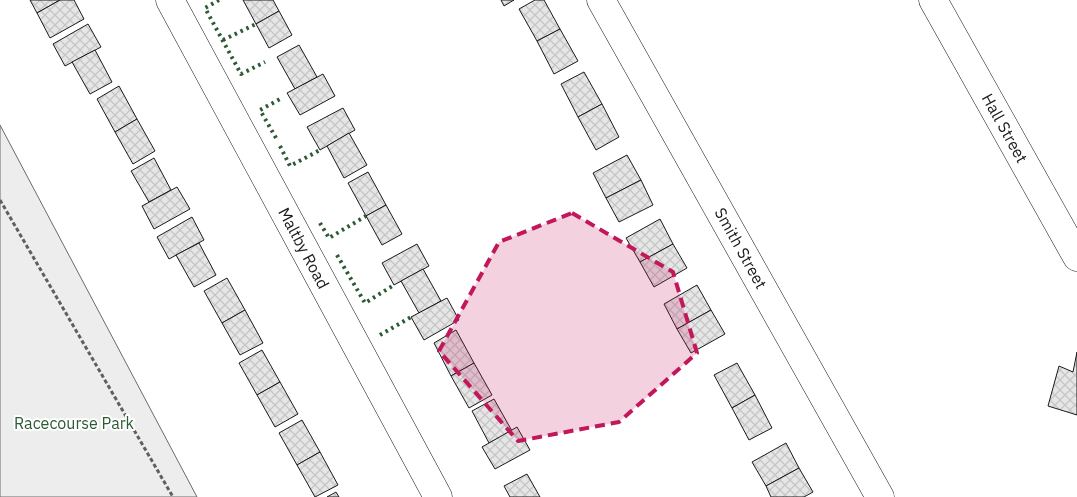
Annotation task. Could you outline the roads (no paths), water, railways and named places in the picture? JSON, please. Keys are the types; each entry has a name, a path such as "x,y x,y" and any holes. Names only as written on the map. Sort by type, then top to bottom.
{"street":[{"name":"Maltby Road","path":"170,0 438,497"},
{"name":"Smith Street","path":"601,0 880,497"},
{"name":"Hall Street","path":"933,0 1077,257"}],"park label":[{"name":"Racecourse Park","path":"74,423"}]}
